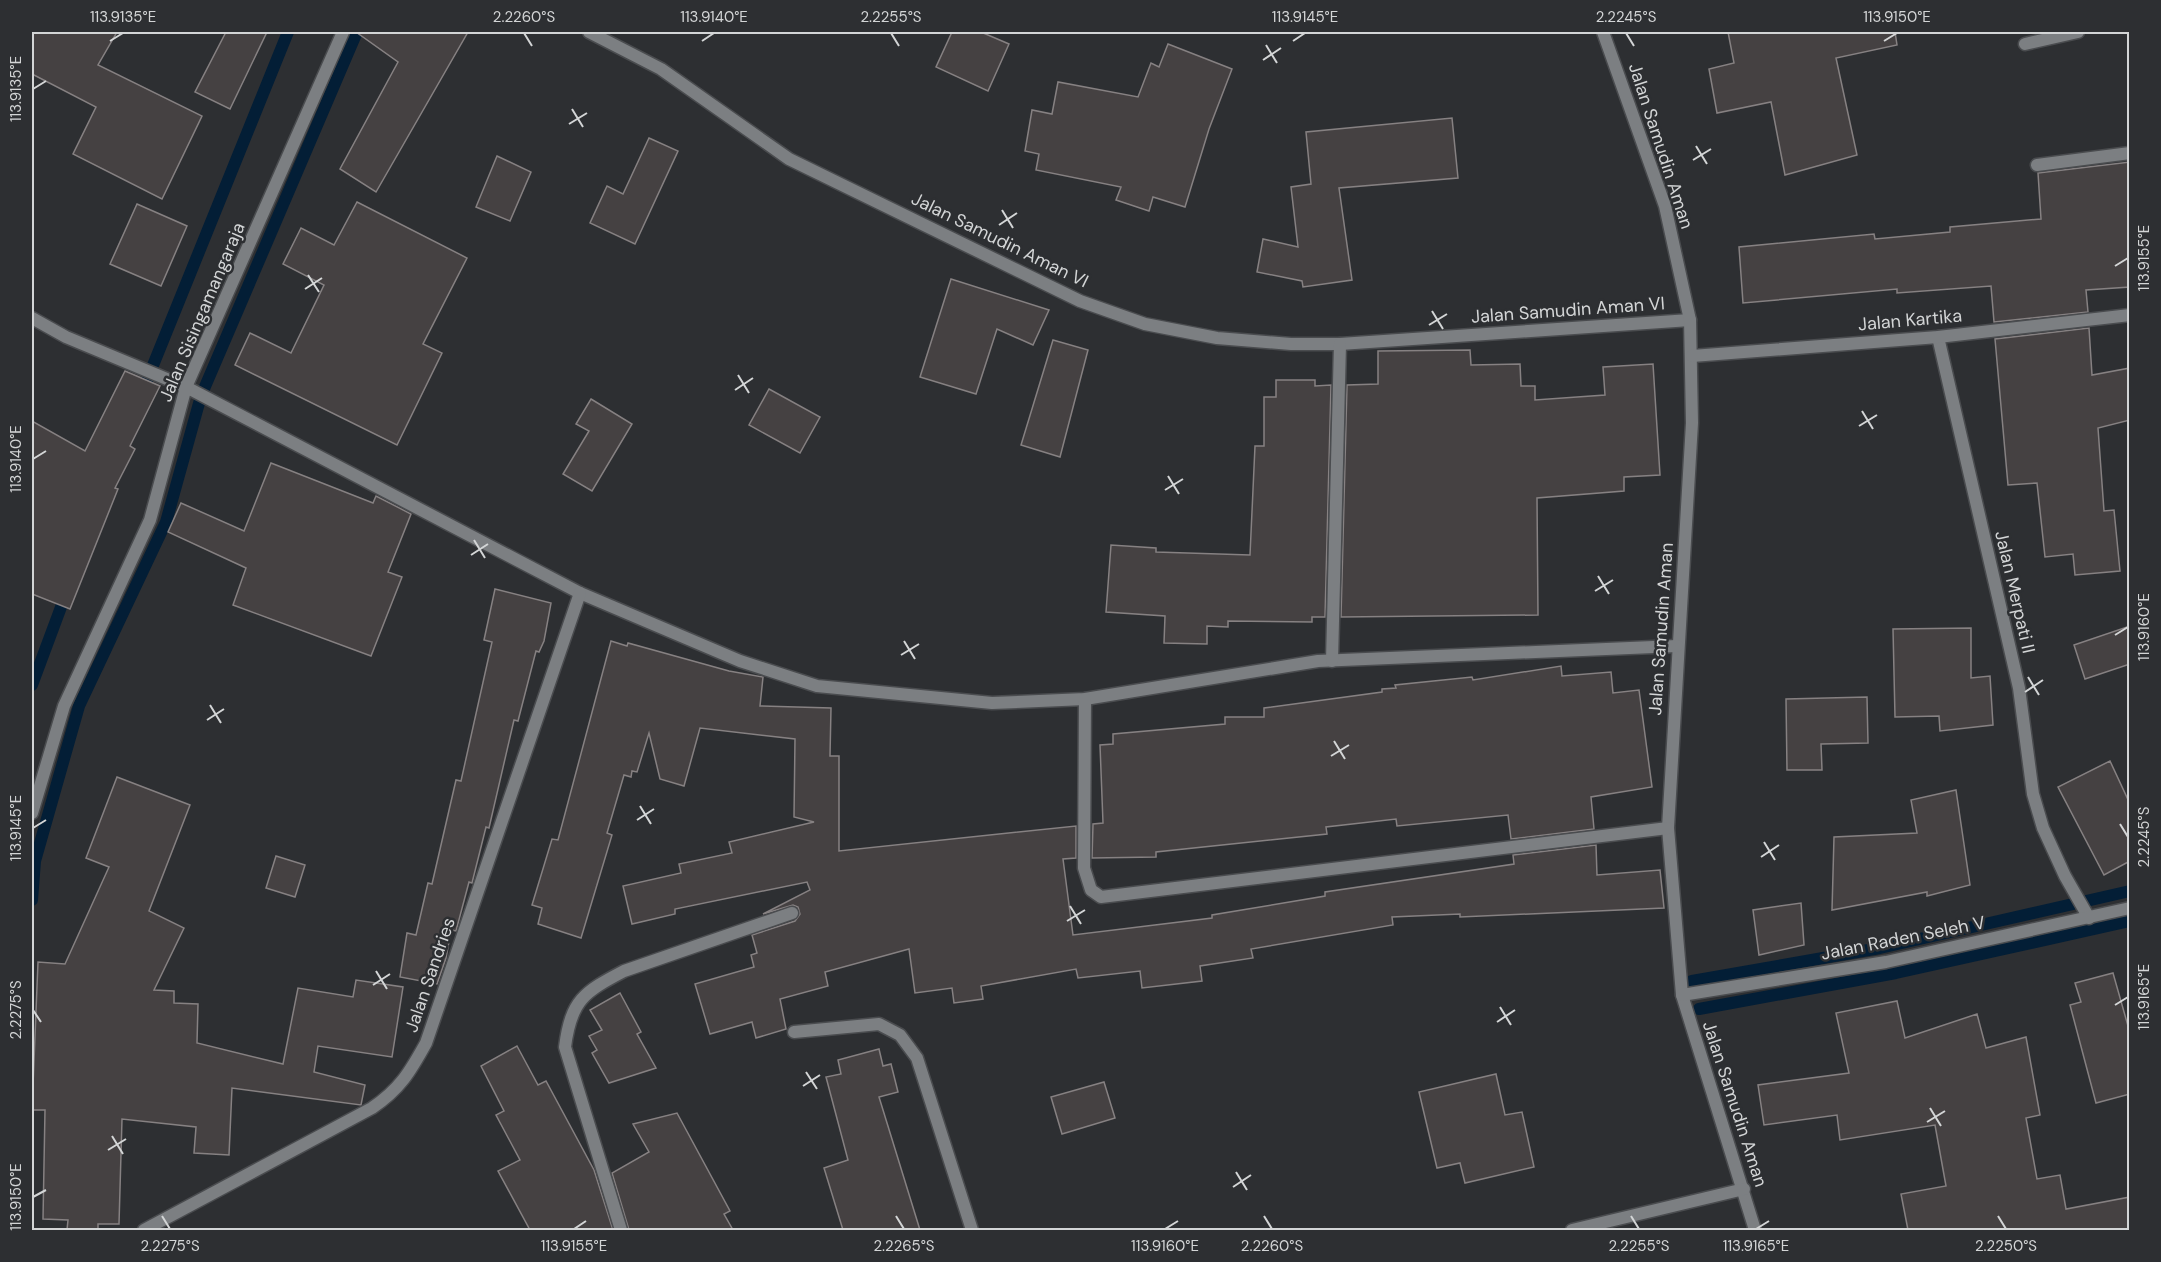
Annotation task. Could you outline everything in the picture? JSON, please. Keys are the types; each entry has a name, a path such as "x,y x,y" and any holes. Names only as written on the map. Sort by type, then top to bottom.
{"street":[{"name":"Jalan Sisingamangaraja","path":"32,813 64,706 150,519 186,387 343,32"},
{"name":"Jalan Samudin Aman VI","path":"589,32 661,69 789,159 1080,301 1145,324 1217,338 1291,344 1340,344 1690,320"},
{"name":"Jalan Samudin Aman","path":"1603,32 1665,206 1690,320 1692,423 1668,828 1682,996 1755,1230"},
{"path":"2025,44 2078,32"},
{"path":"2037,165 2130,153"},
{"name":"Jalan Kartika","path":"1692,356 1938,337 2130,315"},
{"path":"32,318 66,337 186,387 580,593 740,661 817,686 992,703 1084,699 1318,661 1677,646"},
{"name":"Jalan Merpati II","path":"1938,337 2019,688 2033,794 2043,828 2064,876 2089,918"},
{"path":"1332,661 1340,344"},
{"name":"Jalan Sandries","path":"144,1230 372,1108 392,1094 408,1076 426,1043 580,593"},
{"path":"1084,699 1084,868 1091,890 1101,897 1668,828"},
{"name":"Jalan Raden Seleh V","path":"1682,996 1886,962 2130,908"},
{"path":"621,1230 565,1047 568,1023 577,1003 601,984 624,971 792,913"},
{"path":"794,1032 879,1024 900,1035 917,1058 972,1230"},
{"path":"1572,1230 1744,1189"}],"building":[{"path":"32,32 117,32 98,65 202,116 162,199 73,154 96,107 32,74"},
{"path":"226,32 267,32 230,109 195,92"},
{"path":"356,32 468,32 376,192 340,169 398,62"},
{"path":"952,32 981,32 1009,44 988,91 936,67"},
{"path":"1728,32 1895,32 1897,45 1836,58 1857,155 1785,175 1771,102 1717,113 1709,69 1734,63"},
{"path":"1168,44 1232,69 1209,129 1185,207 1153,197 1149,211 1116,200 1121,187 1036,170 1039,154 1025,151 1032,110 1052,114 1058,82 1138,97 1151,63 1159,67"},
{"path":"1452,118 1458,178 1339,188 1352,280 1303,287 1302,281 1257,272 1263,239 1298,247 1291,187 1311,184 1306,132"},
{"path":"649,138 678,151 635,244 590,223 607,186 623,194"},
{"path":"497,156 531,172 510,221 476,207"},
{"path":"2130,162 2130,287 2086,290 2088,312 1994,322 1991,286 1897,293 1897,289 1743,303 1739,247 1874,234 1875,239 1950,232 1950,227 2041,219 2038,173"},
{"path":"357,202 467,258 423,344 442,353 397,445 235,365 250,333 291,353 324,285 283,264 301,228 334,245"},
{"path":"137,204 187,226 161,286 110,264"},
{"path":"951,279 1049,310 1033,345 997,329 976,394 920,377"},
{"path":"2089,328 2092,375 2130,368 2130,420 2098,428 2104,511 2114,510 2120,571 2075,575 2073,554 2045,557 2037,483 2008,485 1995,339"},
{"path":"1053,340 1088,350 1060,457 1021,445"},
{"path":"1470,350 1471,365 1520,364 1521,386 1535,386 1535,400 1605,395 1603,367 1653,364 1660,475 1624,477 1624,491 1537,498 1538,615 1341,617 1347,385 1378,384 1378,351"},
{"path":"125,371 160,386 130,446 135,449 115,488 118,489 70,609 32,594 32,421 85,451"},
{"path":"1276,380 1315,380 1315,386 1331,385 1325,617 1312,617 1312,622 1228,621 1228,627 1207,626 1207,644 1164,643 1165,616 1106,612 1111,545 1156,548 1156,552 1250,555 1255,446 1264,446 1264,397 1276,397"},
{"path":"769,389 820,417 800,453 749,425"},
{"path":"591,399 632,424 592,491 563,474 589,431 576,424"},
{"path":"271,463 373,503 376,496 411,514 388,572 402,577 371,656 233,605 246,568 168,532 181,503 244,531"},
{"path":"495,589 551,603 544,641 539,652 536,651 518,721 514,720 489,828 486,827 472,883 469,882 456,931 451,930 446,958 437,984 400,977 407,933 416,935 428,883 432,884 456,780 461,781 492,642 484,640"},
{"path":"2130,626 2130,664 2085,679 2074,645"},
{"path":"1971,628 1971,678 1990,676 1993,725 1940,731 1939,716 1895,717 1893,629"},
{"path":"611,641 627,646 628,643 729,671 763,677 760,706 831,708 830,756 839,756 839,851 1076,826 1076,858 1063,859 1073,935 1212,918 1212,915 1325,896 1325,892 1514,864 1513,855 1596,845 1597,875 1660,870 1664,908 1460,917 1460,914 1392,917 1393,925 1251,949 1253,958 1200,966 1202,981 1142,988 1140,971 1078,978 1076,969 981,986 983,999 954,1003 952,988 915,993 909,949 825,972 828,986 780,999 786,1029 756,1038 752,1022 710,1034 695,984 754,967 751,955 757,953 752,935 795,921 800,914 798,907 793,905 763,914 810,890 807,882 675,909 675,914 632,924 623,886 681,873 679,864 732,853 729,842 814,822 794,817 795,739 700,728 684,786 660,779 649,733 637,772 632,771 631,777 624,775 607,833 612,835 581,938 538,924 542,908 532,905 552,839 558,840"},
{"path":"1561,666 1562,676 1611,672 1613,693 1639,690 1652,787 1591,797 1594,829 1511,839 1508,815 1397,826 1396,819 1326,827 1327,834 1156,852 1156,857 1092,858 1093,824 1103,823 1100,745 1113,744 1113,734 1225,724 1225,717 1264,717 1264,708 1382,692 1382,689 1396,688 1395,685 1472,677 1473,680"},
{"path":"1867,697 1868,743 1821,744 1822,770 1787,770 1786,699"},
{"path":"2110,761 2130,804 2130,861 2104,875 2058,787"},
{"path":"117,777 190,805 149,911 184,928 154,990 174,991 174,1003 198,1004 197,1043 283,1064 298,988 353,997 356,980 403,987 392,1057 318,1046 314,1072 365,1085 361,1105 232,1088 229,1155 194,1153 196,1127 122,1119 119,1224 98,1224 98,1230 67,1230 68,1220 43,1219 45,1110 32,1110 38,962 65,964 109,867 86,858"},
{"path":"1956,790 1970,885 1927,896 1927,892 1832,910 1834,837 1917,833 1911,800"},
{"path":"276,856 305,865 295,897 266,888"},
{"path":"1801,903 1804,945 1759,955 1753,910"},
{"path":"2113,973 2130,1033 2130,1094 2096,1103 2070,1005 2081,1002 2075,983"},
{"path":"620,993 641,1032 637,1034 656,1068 609,1083 592,1053 597,1050 589,1036 602,1030 590,1010"},
{"path":"1897,1001 1905,1038 1977,1014 1986,1048 2026,1037 2040,1115 2026,1118 2037,1179 2060,1175 2066,1209 2130,1197 2130,1230 1908,1230 1901,1194 1946,1186 1935,1125 1840,1140 1837,1115 1764,1125 1758,1085 1849,1073 1836,1013"},
{"path":"517,1046 538,1085 546,1081 594,1170 613,1230 530,1230 498,1171 520,1160 496,1115 504,1111 481,1066"},
{"path":"879,1049 883,1066 891,1064 898,1092 879,1097 920,1230 843,1230 824,1168 848,1160 826,1077 841,1074 838,1060"},
{"path":"1496,1074 1505,1115 1522,1112 1534,1167 1465,1183 1460,1163 1437,1168 1419,1092"},
{"path":"1104,1082 1115,1118 1062,1134 1051,1097"},
{"path":"677,1113 730,1211 724,1214 733,1230 629,1230 612,1173 649,1152 633,1124"}],"waterway":[{"path":"141,395 288,32"},
{"path":"32,900 35,861 79,706 166,522 201,396 357,32"},
{"path":"32,685 67,591"},
{"path":"1692,981 1880,948 2130,891"},
{"path":"1699,1009 1896,973 2130,921"}]}
